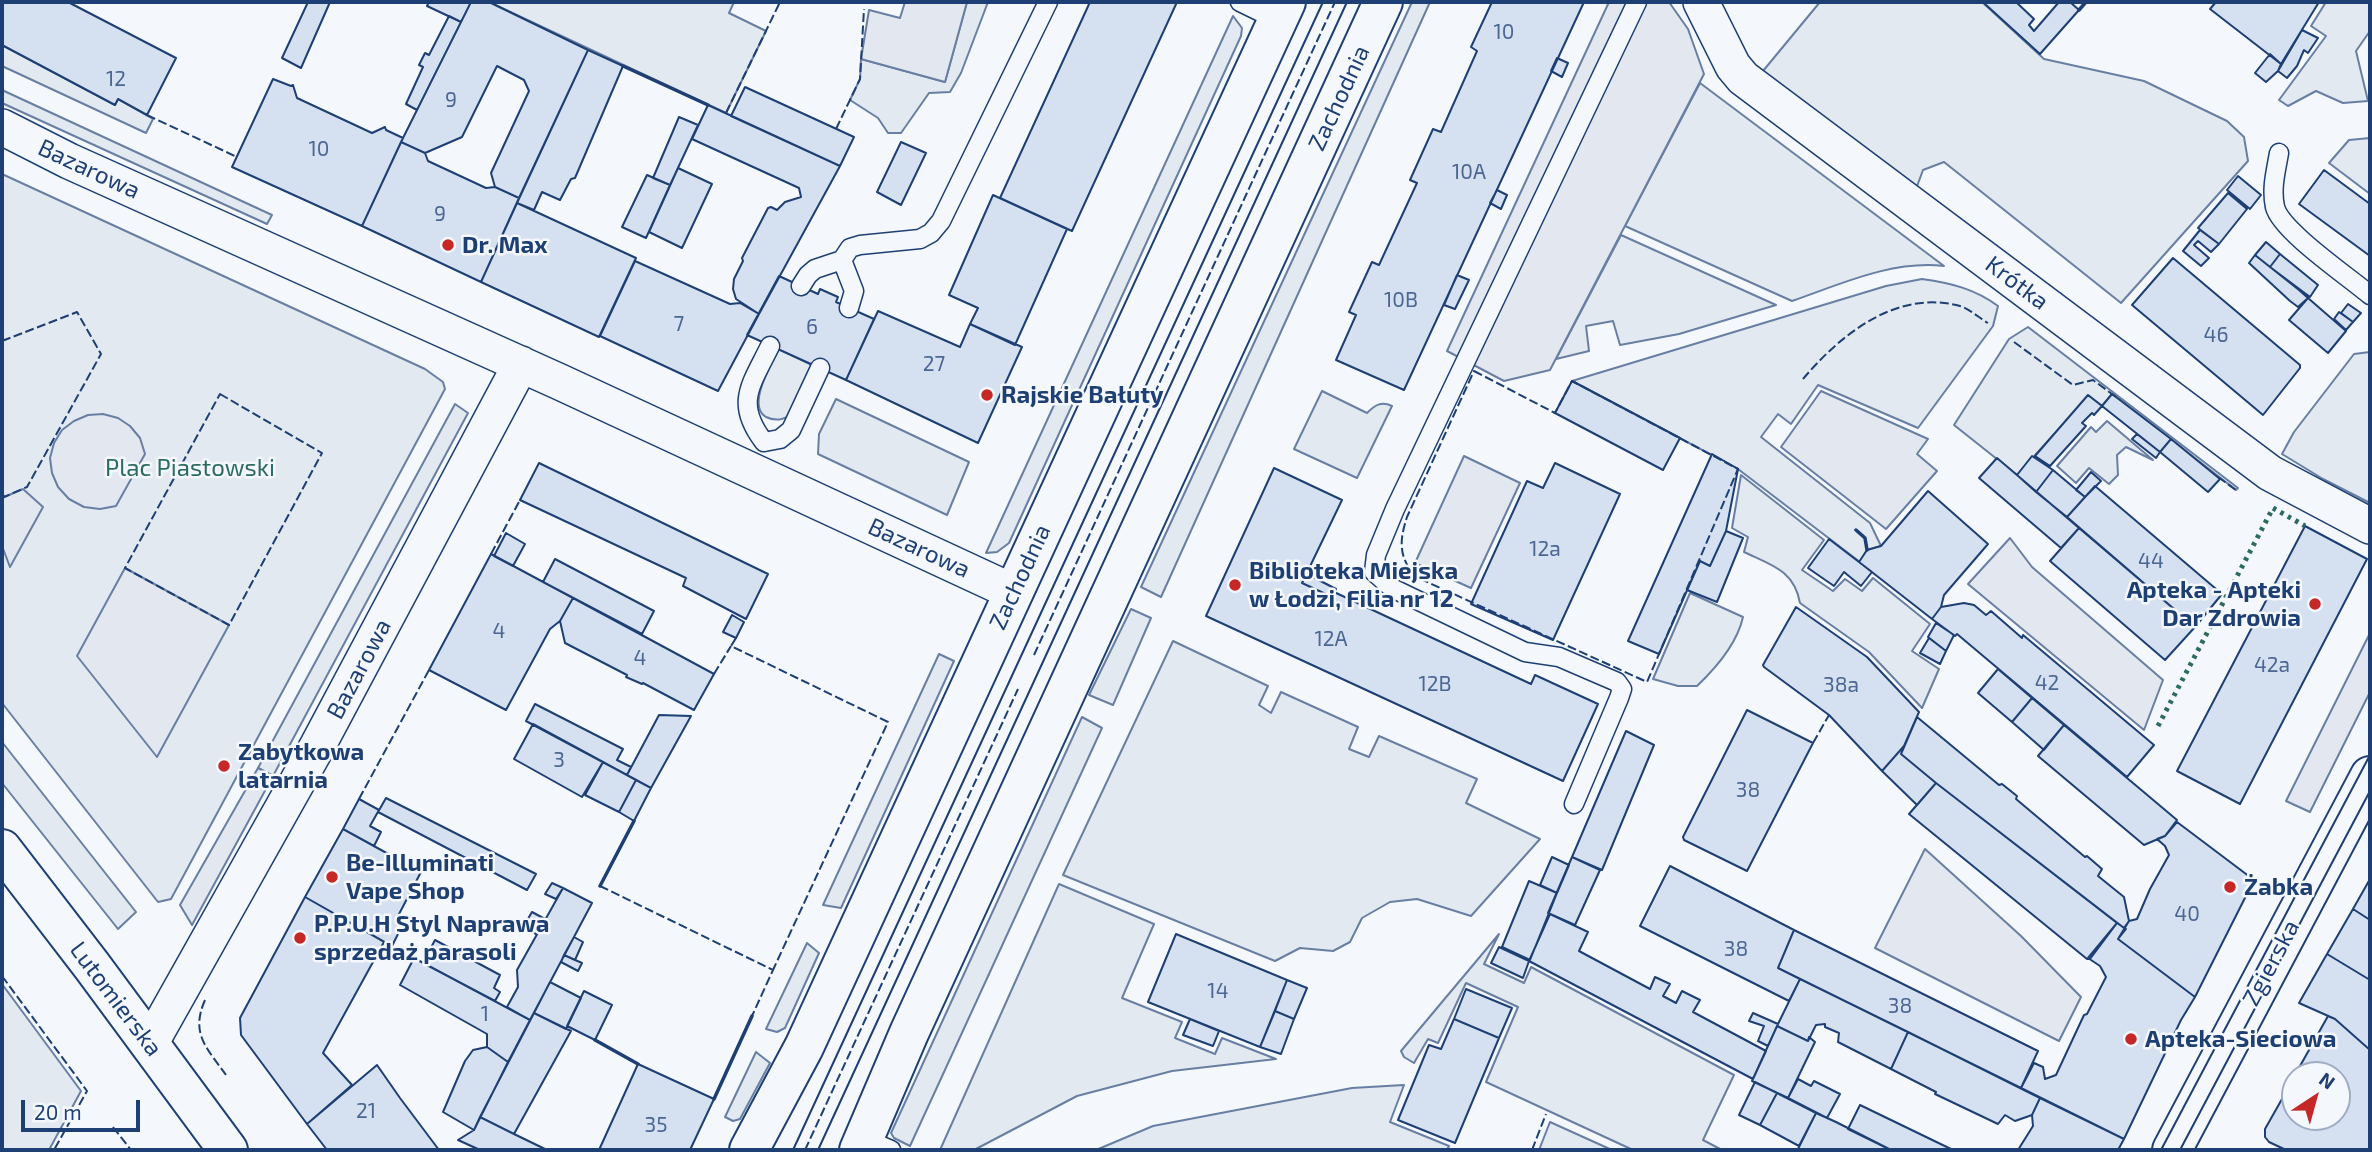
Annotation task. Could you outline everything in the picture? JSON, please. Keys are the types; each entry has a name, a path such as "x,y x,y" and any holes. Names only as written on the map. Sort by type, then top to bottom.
{"main road":[{"name":"Zachodnia","path":"871,1146 909,1033 1383,2"},
{"name":"Zachodnia","path":"749,1150 804,1047 1281,11"},
{"name":"Zgierska","path":"2172,1150 2370,776"},
{"name":"Lutomierska","path":"2,849 228,1150"}],"street":[{"name":"Krótka","path":"1701,2 1733,66 1743,78 2270,473 2370,526"},
{"name":"Bazarowa","path":"2,127 69,161 521,364 759,456 1013,592"},
{"name":"Bazarowa","path":"150,1044 318,745 521,364"}],"lane":[{"path":"802,286 815,269 842,260 850,248 920,239 932,233 942,221 1048,2"},
{"path":"1240,2 1281,11"},
{"path":"1573,804 1619,698 1622,689 1617,682 1559,657 1525,652 1392,589 1374,572 1376,555 1395,509 1637,2"},
{"path":"2280,153 2273,185 2276,209 2289,229 2370,295"},
{"path":"842,260 854,291 849,308"},
{"path":"771,346 751,384 746,411 753,427 759,456 791,429 820,368"}],"green space":[{"path":"489,2 734,2 729,13 766,31 726,113"},
{"path":"967,2 988,2 961,73 950,92 929,93 901,133 888,133 878,118 850,100 860,79 861,59 945,82"},
{"path":"1412,2 1430,2 1161,597 1141,587"},
{"path":"1820,2 1982,2 2044,59 2144,81 2227,121 2244,137 2248,161 2121,303 1944,162 1923,170 1916,189 1763,71"},
{"path":"2326,2 2370,2 2370,31 2356,51 2368,101 2343,103 2316,91 2288,106 2279,100 2326,36 2311,26"},
{"path":"1233,16 1242,28 1241,36 1009,543 997,552 986,553"},
{"path":"2,45 115,105 118,99 153,119 146,133 2,66"},
{"path":"1700,83 1944,266 1925,265 1886,270 1792,301 1625,226"},
{"path":"2,90 272,215 267,224 2,103"},
{"path":"2370,138 2370,194 2329,163 2349,140"},
{"name":"Plac Piastowski","path":"2,174 425,369 443,382 445,389 171,899 158,902 2,703"},
{"path":"1621,235 1776,305 1679,334 1620,345 1613,321 1586,326 1589,351 1556,359"},
{"path":"1922,279 1962,288 1998,306 1993,326 1918,428 1818,385 1791,424 1778,414 1761,437 1870,523 1881,546 1867,550 1860,562 1738,469 1572,381 1886,286"},
{"path":"2028,327 2238,488 2236,490 2112,394 2102,406 2089,396 2017,475 1954,425 2009,339"},
{"path":"779,349 816,367 793,415 776,420 766,417 761,411 759,394"},
{"path":"2370,352 2370,503 2282,454 2294,432 2354,354"},
{"path":"1322,391 1367,413 1378,405 1392,406 1357,478 1294,449"},
{"path":"836,399 969,462 947,515 818,454 819,434"},
{"path":"455,404 468,413 273,776 258,768"},
{"path":"2107,421 2153,460 2126,447 2117,455 2118,475 2109,484 2089,468 2076,483 2057,466 2091,427 2096,432"},
{"path":"1741,475 1824,540 1802,570 1833,591 1845,579 1862,591 1873,578 1930,624 1912,651 1939,669 1922,708 1869,652 1800,603 1793,583 1787,576 1772,565 1744,552 1748,537 1732,528"},
{"path":"1690,593 1743,617 1731,646 1712,671 1697,686 1678,686 1653,679"},
{"path":"1131,609 1151,618 1113,705 1089,695"},
{"path":"1173,641 1268,686 1259,705 1271,713 1281,692 1358,727 1349,749 1369,757 1379,736 1477,779 1466,803 1540,839 1471,916 1417,899 1390,902 1362,918 1350,942 1333,951 1300,948 1275,961 1063,875"},
{"path":"939,654 954,661 841,908 823,905"},
{"path":"1082,717 1102,728 910,1146 894,1138 891,1133"},
{"path":"2,742 136,912 118,929 2,783"},
{"path":"1059,884 1154,924 1122,998 1182,1022 1175,1038 1215,1054 1222,1038 1276,1059 1172,1071 1077,1096 974,1150 940,1150"},
{"path":"1499,934 1484,964 1524,983 1531,967 1734,1075 1703,1140 1722,1150 1633,1150 1486,1082 1518,1007 1466,983 1438,1043 1428,1039 1414,1063 1404,1057 1401,1051"},
{"path":"807,943 819,953 785,1028 777,1032 766,1029"},
{"path":"2,984 81,1091 49,1150 2,1150"},
{"path":"756,1052 770,1063 740,1119 733,1121 725,1117"},
{"path":"1404,1085 1390,1122 1449,1146 1447,1150 1096,1150 1153,1126 1352,1088"},
{"path":"1550,1122 1612,1150 1539,1150"}],"shaded area":[{"path":"905,2 967,2 945,82 861,59 869,10 900,18"},
{"path":"1609,2 1669,2 1688,29 1704,74 1550,370 1504,381 1447,351"},
{"path":"1821,391 1928,439 1917,454 1937,471 1886,529 1781,447"},
{"path":"103,414 118,418 130,426 140,438 145,454 116,506 100,509 84,507 69,499 58,487 50,458 54,443 62,430 88,415"},
{"path":"1464,456 1520,483 1471,588 1415,563"},
{"path":"23,489 43,507 10,567 2,546 2,498"},
{"path":"2010,538 2032,567 2163,680 2144,730 1968,584"},
{"path":"125,568 229,625 157,757 77,656"},
{"path":"2370,633 2370,692 2310,812 2286,801"},
{"path":"258,768 273,776 192,925 180,905"},
{"path":"1925,849 2021,936 2081,997 2059,1041 1875,948"}],"building":[{"path":"2,2 68,2 176,58 147,115 118,99 115,105 2,45"},
{"path":"308,2 330,2 301,68 282,58"},
{"path":"429,2 471,2 461,22 427,6"},
{"path":"471,2 489,2 588,50 519,198 495,187 491,173 529,91 524,80 497,66 462,137 425,153 401,142"},
{"path":"1090,2 1177,2 1072,231 1000,198"},
{"path":"1492,2 1584,2 1404,390 1336,360 1356,315 1349,312 1372,262 1379,265 1417,183 1410,180 1433,129 1441,132 1477,51 1471,47"},
{"path":"2016,2 2034,19 2029,25 2034,31 2059,2 2070,2 2079,10 2040,54 1985,4"},
{"path":"2216,2 2319,2 2281,64 2210,9"},
{"path":"449,16 461,22 417,110 406,104 423,67 419,65 425,53 429,55"},
{"path":"2302,30 2318,38 2308,53 2304,50 2297,66 2287,78 2278,71"},
{"path":"588,50 623,66 575,178 571,179 560,200 542,192 534,210 517,203"},
{"path":"2270,54 2281,64 2278,71 2266,82 2255,73"},
{"path":"1557,58 1568,63 1562,77 1551,71"},
{"path":"273,79 293,85 297,98 372,133 385,127 403,138 362,226 232,167"},
{"path":"745,87 854,137 840,166 731,116"},
{"path":"708,105 840,166 759,314 736,299 734,279 768,208 777,210 785,202 801,197 799,188 692,139"},
{"path":"679,117 698,125 670,185 653,178"},
{"path":"401,142 425,153 428,161 486,188 495,187 519,198 481,282 362,226"},
{"path":"901,142 926,153 901,205 877,192"},
{"path":"678,168 712,184 682,248 649,232"},
{"path":"2324,170 2370,204 2370,256 2299,204"},
{"path":"647,175 670,185 646,238 622,227"},
{"path":"2238,176 2261,195 2250,209 2227,190"},
{"path":"1497,190 1507,195 1501,209 1490,203"},
{"path":"2228,193 2247,209 2219,244 2198,228"},
{"path":"993,195 1067,229 1015,345 970,324 978,308 949,295"},
{"path":"517,203 636,258 599,337 481,282"},
{"path":"2200,230 2219,244 2211,252 2198,241 2194,245 2209,258 2201,266 2183,251"},
{"path":"2266,242 2280,254 2270,267 2255,255"},
{"path":"2280,254 2318,285 2310,297 2270,267"},
{"path":"2255,255 2308,298 2298,307 2290,301 2249,263"},
{"path":"2173,258 2300,365 2263,415 2132,305"},
{"path":"635,261 730,304 740,303 759,314 718,391 600,336"},
{"path":"1457,275 1469,280 1455,309 1444,305"},
{"path":"779,276 818,294 820,289 838,297 836,302 874,319 846,380 747,335"},
{"path":"2308,298 2346,331 2328,353 2289,320"},
{"path":"2348,304 2361,313 2353,322 2341,313"},
{"path":"878,311 960,347 970,324 1022,347 978,443 846,380"},
{"path":"2339,312 2353,322 2346,330 2334,319"},
{"path":"1572,381 1680,438 1663,470 1555,413"},
{"path":"2112,394 2171,439 2160,452 2102,406"},
{"path":"2088,395 2102,406 2082,423 2086,426 2050,466 2035,456"},
{"path":"2137,434 2160,452 2156,458 2132,439"},
{"path":"2171,439 2220,479 2208,492 2160,452"},
{"path":"1712,454 1738,469 1726,531 1710,566 1700,561 1659,654 1628,641"},
{"path":"2032,456 2053,470 2036,492 2017,475"},
{"path":"1997,458 2079,528 2061,548 1979,478"},
{"path":"539,463 768,574 746,619 683,586 686,578 520,500"},
{"path":"1555,463 1620,494 1553,640 1471,604 1527,481 1543,488"},
{"path":"1274,468 1342,500 1302,583 1330,596 1332,591 1531,684 1535,675 1598,704 1563,781 1206,616"},
{"path":"2053,470 2085,497 2067,517 2036,492"},
{"path":"2091,472 2101,481 2085,497 2076,490"},
{"path":"2095,486 2222,594 2195,627 2067,517"},
{"path":"1928,491 1988,544 1944,595 1941,607 1932,619 1859,562 1867,550 1881,546"},
{"path":"2305,526 2367,559 2240,804 2177,771"},
{"path":"2079,528 2195,627 2165,660 2050,561"},
{"path":"1726,531 1743,538 1717,602 1687,590 1700,561 1710,566"},
{"path":"506,533 525,544 513,566 494,556"},
{"path":"1829,539 1872,572 1861,586 1844,572 1834,586 1808,568"},
{"path":"491,554 573,598 560,621 550,629 506,710 429,670"},
{"path":"555,559 654,611 642,634 543,582"},
{"path":"1307,574 1336,589 1330,596 1302,583"},
{"path":"573,598 714,674 694,710 565,643 560,621"},
{"path":"1964,603 1974,605 1986,615 1991,611 2154,745 2127,777 1957,634 1955,636 1932,619 1941,607"},
{"path":"1796,607 1867,657 1919,712 1904,746 1882,771 1829,715 1764,667"},
{"path":"732,615 744,622 736,638 723,632"},
{"path":"1936,623 1954,635 1946,651 1928,637"},
{"path":"1929,638 1946,651 1940,664 1920,653"},
{"path":"1998,669 2032,698 2012,722 1978,693"},
{"path":"2032,698 2064,725 2044,750 2012,722"},
{"path":"535,704 623,749 617,760 631,767 627,775 526,721"},
{"path":"1747,710 1813,743 1747,871 1684,840 1683,837"},
{"path":"659,715 691,716 651,788 627,775"},
{"path":"1917,717 1999,785 2002,784 2017,796 2016,799 2102,869 2098,876 2124,897 2129,921 2124,928 1901,754"},
{"path":"533,724 603,762 582,797 514,759"},
{"path":"2064,725 2177,820 2165,836 2144,845 2038,756"},
{"path":"1626,731 1654,745 1602,870 1572,857"},
{"path":"1904,746 1901,754 1936,783 1917,805 1882,771"},
{"path":"603,762 636,780 619,812 585,795"},
{"path":"636,780 651,788 634,821 619,812"},
{"path":"1936,783 2117,923 2090,959 1909,814"},
{"path":"386,798 536,874 527,890 378,812"},
{"path":"359,799 379,810 370,826 381,832 374,846 343,829"},
{"path":"2177,822 2254,880 2195,997 2118,939 2129,921 2137,919 2169,855 2165,846 2157,839 2165,836"},
{"path":"343,829 421,872 398,916 400,930 392,946 305,897"},
{"path":"1552,857 1569,865 1557,893 1540,885"},
{"path":"1572,857 1600,870 1575,925 1548,913"},
{"path":"1670,866 1794,930 1778,968 1800,979 1789,1001 1640,926"},
{"path":"2370,879 2370,920 2353,909"},
{"path":"1529,881 1557,893 1530,960 1502,947"},
{"path":"552,883 563,888 556,899 545,894"},
{"path":"563,888 592,903 530,1020 507,1007 518,987 517,970"},
{"path":"305,897 384,942 323,1053 352,1085 307,1124 241,1035 240,1018"},
{"path":"2353,909 2370,920 2370,980 2327,954"},
{"path":"532,912 545,919 536,934 523,927"},
{"path":"1550,914 1588,932 1579,951 1650,989 1655,977 1670,984 1663,996 1676,1003 1682,991 1700,1000 1693,1012 1766,1051 1753,1079 1529,961"},
{"path":"2117,923 2126,929 2118,939 2195,997 2181,1020 2124,1139 2021,1088 2034,1063 2043,1067 2045,1079 2056,1075 2084,1015 2106,977 2100,966 2088,958"},
{"path":"1794,930 2038,1051 2021,1088 1778,968"},
{"path":"1176,934 1287,980 1260,1047 1148,1002"},
{"path":"574,937 583,942 575,960 564,955"},
{"path":"435,940 500,975 494,988 500,992 495,1001 423,963"},
{"path":"1499,947 1529,961 1523,978 1491,963"},
{"path":"2327,954 2370,980 2370,1050 2335,1019 2299,1003"},
{"path":"564,955 582,963 578,971 561,962"},
{"path":"414,958 530,1020 508,1062 487,1047 487,1034 400,985"},
{"path":"1800,979 1908,1032 1891,1069 1838,1042 1839,1033 1825,1027 1825,1024 1816,1025 1808,1041 1777,1026"},
{"path":"1287,980 1307,988 1294,1019 1275,1011"},
{"path":"550,982 581,998 566,1029 534,1013"},
{"path":"1466,989 1512,1008 1499,1038 1454,1019"},
{"path":"584,991 612,1005 595,1040 567,1026"},
{"path":"1275,1011 1294,1019 1281,1054 1260,1047"},
{"path":"534,1013 571,1031 514,1134 480,1117"},
{"path":"1753,1013 1778,1024 1768,1046 1758,1041 1764,1026 1749,1021"},
{"path":"2328,1016 2370,1050 2370,1150 2286,1150 2269,1142 2265,1137 2265,1129 2281,1101 2281,1131 2351,1131 2351,1061 2303,1061"},
{"path":"1190,1019 1219,1031 1213,1046 1183,1035"},
{"path":"1454,1019 1499,1038 1455,1143 1398,1120 1429,1045 1441,1049"},
{"path":"1777,1026 1808,1041 1809,1037 1815,1042 1788,1098 1752,1081"},
{"path":"1908,1032 2040,1098 2032,1115 2015,1121 2005,1115 1998,1124 1935,1094 1936,1092 1891,1069"},
{"path":"487,1047 508,1062 474,1130 443,1112 465,1061 473,1050"},
{"path":"638,1064 714,1099 690,1150 599,1150"},
{"path":"377,1065 439,1150 327,1150 307,1124"},
{"path":"1798,1079 1811,1086 1814,1081 1840,1094 1827,1118 1788,1098"},
{"path":"1755,1082 1777,1093 1760,1125 1739,1115"},
{"path":"1777,1093 1816,1113 1799,1146 1760,1125"},
{"path":"2040,1098 2124,1139 2118,1150 2018,1150 2033,1126 2032,1115"},
{"path":"1860,1105 1953,1150 1891,1150 1848,1129"},
{"path":"1816,1113 1836,1122 1891,1150 1798,1149"},
{"path":"480,1117 547,1150 480,1150 458,1140 474,1130"}],"tram line":[{"path":"793,1150 1323,2"},
{"path":"818,1150 1347,2"},
{"path":"2161,1150 2370,755"},
{"path":"2180,1150 2370,791"}],"hedge":[{"path":"2158,726 2273,508 2305,526"}],"fence":[{"path":"726,113 780,2"},
{"path":"1034,655 1335,2"},
{"path":"836,129 860,79 864,9"},
{"path":"147,115 237,157"},
{"path":"1803,379 1835,346 1853,332 1872,319 1893,310 1914,304 1937,302 1964,307 1988,323"},
{"path":"2,341 77,312 101,354 27,487 4,497 2,491"},
{"path":"2014,342 2073,385 2093,380 2116,397"},
{"path":"1474,371 1555,413 1572,381 1738,469 1647,682 1414,576 1409,568 1402,548 1407,517 1474,371"},
{"path":"220,394 322,453 229,625 125,568 220,394"},
{"path":"2218,477 2236,490"},
{"path":"491,554 520,500"},
{"path":"736,638 731,646 888,722 773,970"},
{"path":"714,674 731,646"},
{"path":"359,799 429,670"},
{"path":"805,1150 1018,689"},
{"path":"1813,743 1829,715"},
{"path":"600,886 773,970 752,1016"},
{"path":"2,976 87,1091 54,1150"},
{"path":"205,1000 199,1022 200,1032 207,1048 226,1075"},
{"path":"1532,1150 1546,1114"},
{"path":"113,1127 131,1150"}],"wall":[{"path":"2079,10 2086,2"},
{"path":"623,66 708,105"},
{"path":"1856,530 1865,538 1867,550"},
{"path":"600,886 634,821"},
{"path":"714,1099 752,1016"},
{"path":"595,1040 638,1064"}],"place":[{"name":"Dr. Max","path":"448,245"},
{"name":"Rajskie Bałuty","path":"987,395"},
{"name":"Biblioteka Miejska w Łodzi, Filia nr 12","path":"1235,585"},
{"name":"Apteka - Apteki Dar Zdrowia","path":"2315,604"},
{"name":"Zabytkowa latarnia","path":"224,766"},
{"name":"Be-Illuminati Vape Shop","path":"332,877"},
{"name":"Żabka","path":"2230,887"},
{"name":"P.P.U.H Styl Naprawa sprzedaż parasoli","path":"300,938"},
{"name":"Apteka-Sieciowa","path":"2131,1039"}]}
